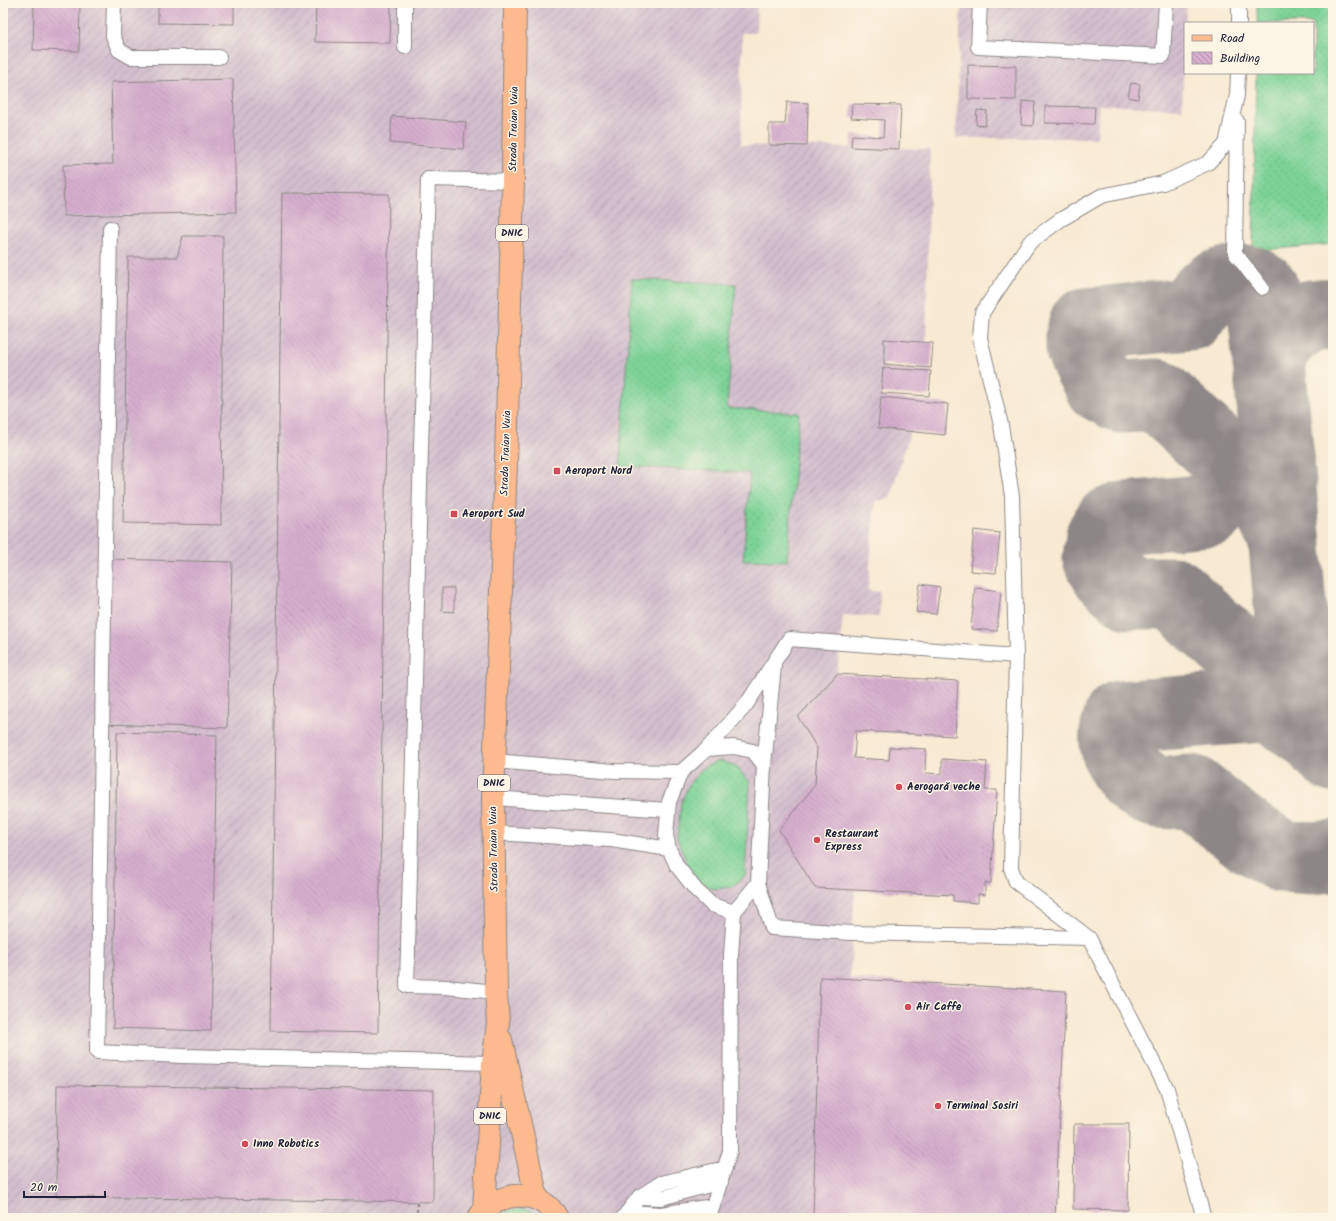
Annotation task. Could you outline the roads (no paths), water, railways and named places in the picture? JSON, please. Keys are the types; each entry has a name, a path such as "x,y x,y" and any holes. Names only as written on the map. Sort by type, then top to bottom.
{"main road":[{"name":"Strada Traian Vuia","path":"515,3 513,181 506,462 493,798 496,992 498,1023 537,1199"},
{"name":"Strada Traian Vuia","path":"481,1214 493,1063 498,1023"},
{"name":"Strada Traian Vuia","path":"481,1214 500,1199 518,1195 537,1199 553,1211 557,1218"}],"lane":[{"path":"114,3 113,36 119,50 131,57 219,57"},
{"path":"405,3 405,46"},
{"path":"980,3 978,47 1163,56 1166,3"},
{"path":"1239,22 1240,3"},
{"path":"1238,74 1235,253 1262,288"},
{"path":"1204,1218 1167,1089 1089,938 1016,882 1011,868 1016,656 1012,496 1001,426 980,338 982,313 1030,242 1060,220 1101,196 1163,183 1208,163 1226,144 1237,95"},
{"path":"496,992 446,987 407,986 428,180 513,181"},
{"path":"110,228 97,1052 493,1063"},
{"path":"734,912 712,905 696,890 677,866 669,849 666,835 669,802 682,772 707,749 746,705 790,639 1016,656"},
{"path":"774,664 764,765 758,883 772,928 852,933 1089,938"},
{"path":"707,749 734,747 753,751 764,765"},
{"path":"494,761 614,771 682,772"},
{"path":"493,798 668,810"},
{"path":"494,834 611,840 669,849"},
{"path":"625,1215 711,1212 730,1151 731,955 734,912 758,883"},
{"path":"625,1215 639,1197 661,1183 725,1168"},
{"path":"639,1197 661,1198 721,1182"}],"place":[{"name":"Aeroport Nord","path":"557,471"},
{"name":"Aeroport Sud","path":"454,514"},
{"name":"Aerogară veche","path":"899,787"},
{"name":"Restaurant Express","path":"817,840"},
{"name":"Air Caffe","path":"908,1007"},
{"name":"Terminal Sosiri","path":"938,1106"},
{"name":"Inno Robotics","path":"245,1144"}]}
